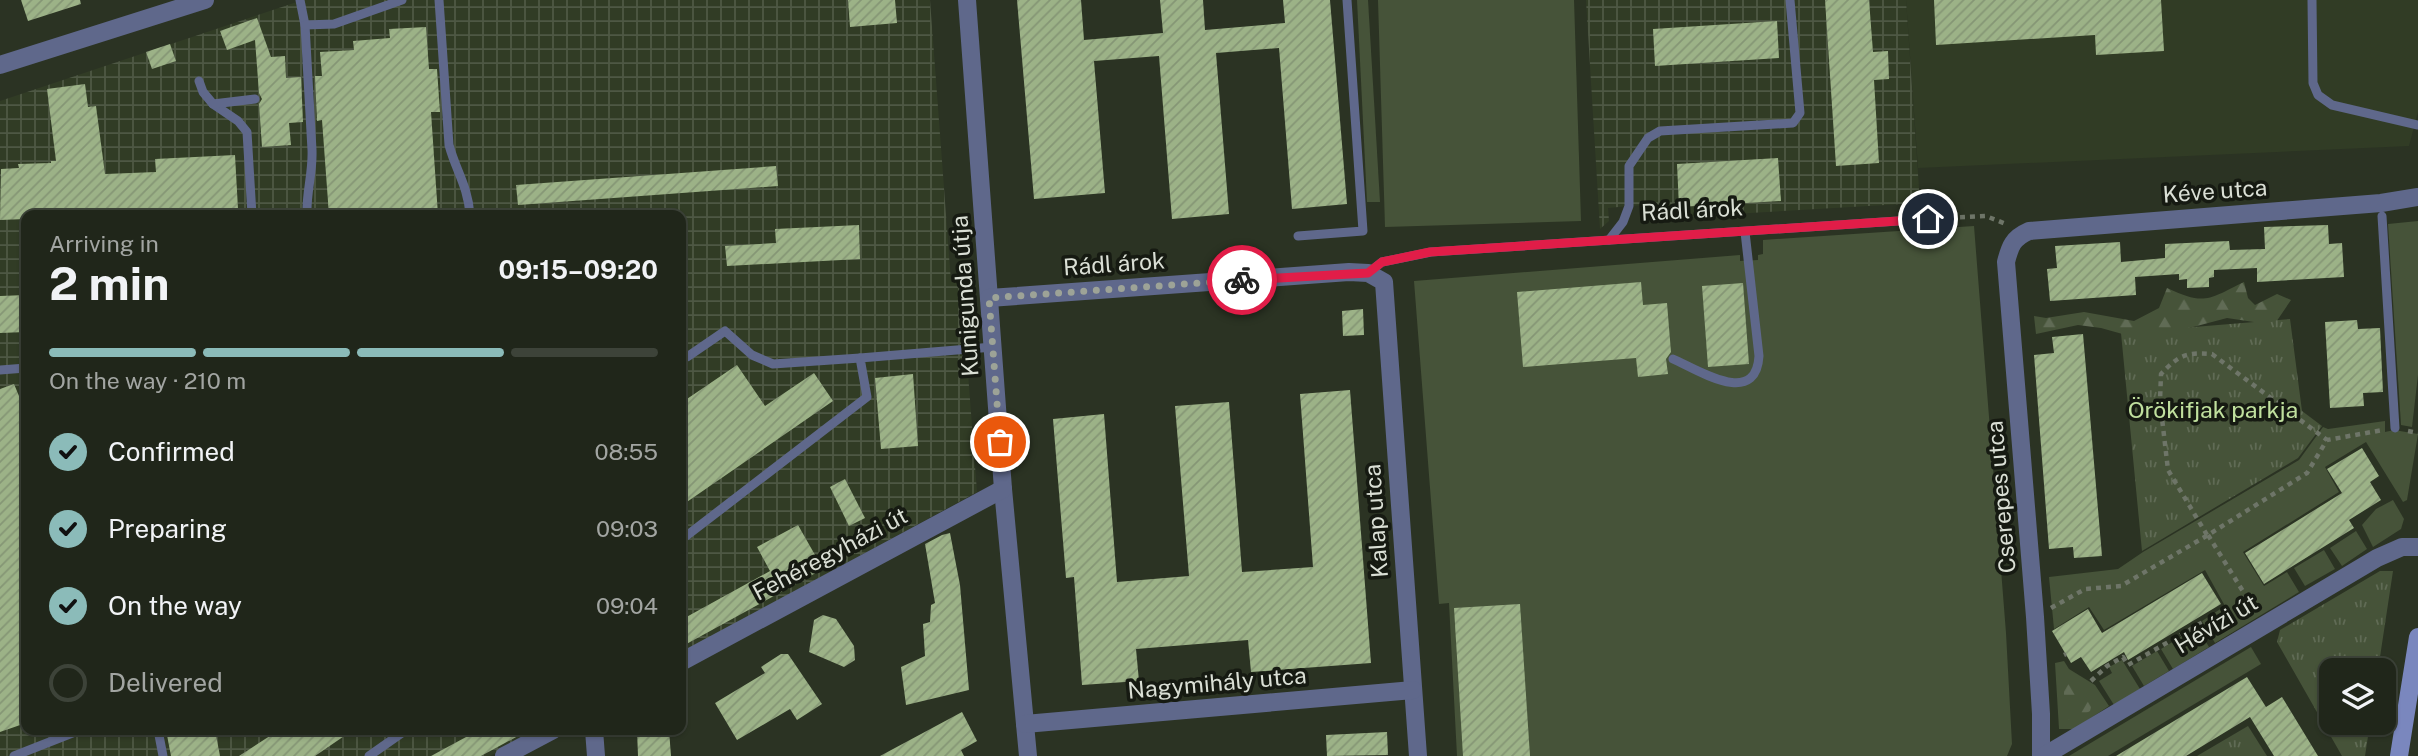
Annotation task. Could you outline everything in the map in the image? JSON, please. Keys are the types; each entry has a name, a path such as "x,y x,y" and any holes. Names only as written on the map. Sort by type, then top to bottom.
{"street":[{"path":"0,65 205,0"},
{"name":"Kunigunda útja","path":"967,0 1003,489 1028,756"},
{"name":"Kéve utca","path":"2017,236 2029,230 2381,203 2418,197"},
{"name":"Cserepes utca","path":"2017,236 2010,244 2006,262 2035,617 2042,756"},
{"name":"Rádl árok","path":"989,298 1368,273"},
{"name":"Kalap utca","path":"1368,273 1384,282 1418,756"},
{"name":"Fehéregyházi út","path":"686,659 1003,489"},
{"name":"Hévízi út","path":"2042,756 2391,551 2403,547 2418,547"},
{"path":"2399,756 2418,637"},
{"name":"Nagymihály utca","path":"1025,724 1413,690"},
{"path":"504,756 544,735"},
{"path":"594,735 596,756"}],"lane":[{"path":"300,0 305,25 313,169 307,191 307,210"},
{"path":"305,25 334,24 402,0"},
{"path":"439,0 449,145 463,179 470,210"},
{"path":"1298,236 1363,231 1347,0"},
{"path":"1609,240 1623,222 1629,206 1629,166 1648,138 1660,131 1793,123 1800,113 1790,0"},
{"path":"2312,0 2313,83 2318,95 2332,105 2418,125"},
{"path":"199,81 203,92 213,104 238,121 247,132 252,210"},
{"path":"213,104 255,99"},
{"path":"2382,216 2395,428"},
{"name":"Rádl árok","path":"1368,273 1382,262 1430,252 1928,219"},
{"path":"1673,359 1721,382 1741,383 1754,374 1759,356 1745,232"},
{"path":"687,357 725,331 752,355 773,364 993,347"},
{"path":"686,536 867,397 860,358"},
{"path":"0,370 21,368"},
{"path":"14,756 67,735"},
{"path":"159,735 163,756"},
{"path":"369,756 399,735"}],"path":[{"path":"1928,219 1986,216 2005,222 2017,236"},
{"path":"2263,624 2168,470 2160,401 2161,374 2175,359 2192,352 2212,354 2328,440 2395,428"},
{"path":"2035,617 2085,589 2121,586 2208,535 2307,473 2328,440"},
{"path":"2091,681 2107,666 2123,657 2128,665 2200,624 2197,618"}],"shaded area":[{"path":"303,0 930,0 951,282 961,281 977,492 686,650 686,210 21,210 21,735 529,735 490,756 0,756 0,101"},
{"path":"1586,0 1906,0 1920,203 1647,219 1645,205 1629,206 1608,208 1609,221 1600,229"},
{"path":"1906,0 2418,0 2418,112 2409,146 1918,168"}],"green space":[{"path":"1357,0 1368,0 1380,202 1367,202"},
{"path":"1378,0 1574,0 1581,221 1385,227"},
{"path":"2418,221 2418,375 2412,427 2401,425 2388,224"},
{"path":"1974,226 2006,633 2012,744 2007,756 1457,756 1449,603 1439,604 1414,281 1740,255 1740,261 1758,260 1758,255 1763,254 1763,240"},
{"path":"2244,282 2248,298 2255,305 2277,294 2291,300 2274,325 2227,318 2144,340 2101,328 2078,325 2036,334 2034,316 2046,318 2084,312 2134,321 2159,308 2167,288 2190,297 2207,298"},
{"name":"Örökifjak parkja","path":"2290,319 2302,411 2322,426 2298,458 2142,551 2121,333"},
{"path":"2385,421 2385,432 2394,430 2418,434 2407,500 2403,502 2366,442 2325,467 2339,492 2243,552 2264,586 2287,572 2299,592 2215,643 2202,621 2225,606 2205,570 2104,630 2089,607 2054,629 2049,577 2118,569 2299,460 2323,427 2328,429"},
{"path":"2393,500 2404,519 2401,529 2373,547 2362,525 2376,509"},
{"path":"2356,531 2367,549 2342,566 2330,548"},
{"path":"2324,550 2335,569 2305,586 2294,568"},
{"path":"2380,571 2393,571 2380,658 2319,658 2319,716 2277,642 2280,630"},
{"path":"2197,627 2209,647 2173,669 2161,649"},
{"path":"2251,647 2261,664 2108,756 2069,756"},
{"path":"2157,651 2169,671 2144,686 2132,666"},
{"path":"2122,660 2140,689 2114,705 2099,681 2112,673 2109,667"},
{"path":"2064,661 2069,669 2095,685 2109,706 2074,729 2059,729 2055,663"},
{"path":"2079,680 2094,696 2090,711 2072,721 2064,717 2064,690 2066,683"},
{"path":"2248,726 2267,756 2197,756"},
{"path":"2330,735 2368,735 2365,756 2342,756"}],"building":[{"path":"21,0 80,0 81,4 28,21"},
{"path":"848,0 895,0 897,23 850,27"},
{"path":"1017,0 1081,0 1084,40 1163,33 1160,0 1203,0 1205,30 1285,23 1283,0 1330,0 1347,204 1292,209 1279,48 1216,53 1229,214 1172,219 1159,56 1094,61 1105,193 1034,199"},
{"path":"1825,0 1869,0 1873,52 1888,51 1889,79 1874,80 1879,163 1836,166"},
{"path":"1934,0 2161,0 2164,51 2096,55 2095,35 1936,45"},
{"path":"257,18 271,57 285,56 286,78 301,77 303,122 289,123 291,145 262,147 259,104 262,99 259,93 255,40 227,50 220,31"},
{"path":"1777,21 1779,58 1655,66 1653,29"},
{"path":"426,27 429,69 437,69 440,112 431,112 438,210 329,210 322,120 317,121 315,76 322,76 320,52 354,50 353,41 390,38 389,29"},
{"path":"170,44 176,61 152,69 146,52"},
{"path":"85,84 88,107 96,106 105,174 156,172 155,159 235,155 238,209 21,210 21,219 0,220 1,169 19,168 18,164 56,161 47,89"},
{"path":"1778,158 1781,201 1679,207 1677,164"},
{"path":"776,166 778,186 518,205 516,185"},
{"path":"859,225 860,259 727,266 725,246 776,243 775,229"},
{"path":"2328,225 2329,244 2342,243 2344,277 2257,282 2257,268 2214,270 2214,277 2209,278 2209,287 2187,288 2187,279 2179,280 2179,274 2135,277 2136,295 2050,301 2047,269 2057,268 2055,246 2120,242 2121,262 2165,258 2165,244 2229,241 2230,250 2265,249 2264,227"},
{"path":"1641,282 1643,305 1667,303 1671,352 1666,359 1668,374 1638,377 1636,358 1523,367 1517,292"},
{"path":"1743,283 1749,364 1708,367 1702,286"},
{"path":"21,295 21,332 0,333 0,296"},
{"path":"1363,309 1364,335 1343,336 1342,311"},
{"path":"2357,320 2358,329 2380,328 2383,392 2363,393 2364,406 2330,408 2325,322"},
{"path":"2083,334 2102,556 2074,558 2073,547 2049,549 2034,355 2054,353 2052,337"},
{"path":"737,365 765,406 814,373 833,401 686,503 686,400"},
{"path":"913,374 918,446 881,449 875,378"},
{"path":"14,384 21,395 21,725 0,732 0,389"},
{"path":"1350,390 1371,663 1251,672 1248,640 1136,649 1139,681 1082,685 1074,577 1066,578 1053,419 1104,414 1117,582 1189,576 1175,406 1229,402 1242,572 1313,567 1300,394"},
{"path":"2362,448 2379,476 2370,482 2381,500 2349,520 2354,528 2264,584 2245,553 2342,493 2327,469"},
{"path":"845,479 865,518 849,526 830,487"},
{"path":"798,525 823,569 686,644 686,617 770,571 757,547"},
{"path":"950,533 960,585 969,690 906,705 901,667 925,656 923,624 930,622 931,605 935,603 925,544"},
{"path":"2202,573 2221,604 2128,660 2124,652 2091,672 2081,657 2071,663 2052,631 2088,609 2102,633"},
{"path":"1520,604 1530,756 1463,756 1454,608"},
{"path":"823,615 836,619 854,646 855,660 844,667 809,652 814,620"},
{"path":"781,654 788,654 822,704 797,720 790,709 737,740 715,703 765,673 761,667"},
{"path":"2247,677 2266,707 2282,697 2318,756 2274,756 2250,717 2186,756 2116,756"},
{"path":"962,712 977,741 961,750 964,756 880,756"},
{"path":"1387,732 1388,755 1327,756 1326,735"},
{"path":"167,735 216,735 220,756 171,756"},
{"path":"271,735 346,735 315,756 239,756"},
{"path":"470,735 520,735 481,756 431,756"},
{"path":"637,735 669,735 671,756 638,756"}],"way so far":[{"path":"1000,442 989,298 1242,280"}],"route":[{"path":"1242,280 1368,273 1382,262 1396,257 1430,252 1928,219"}]}
